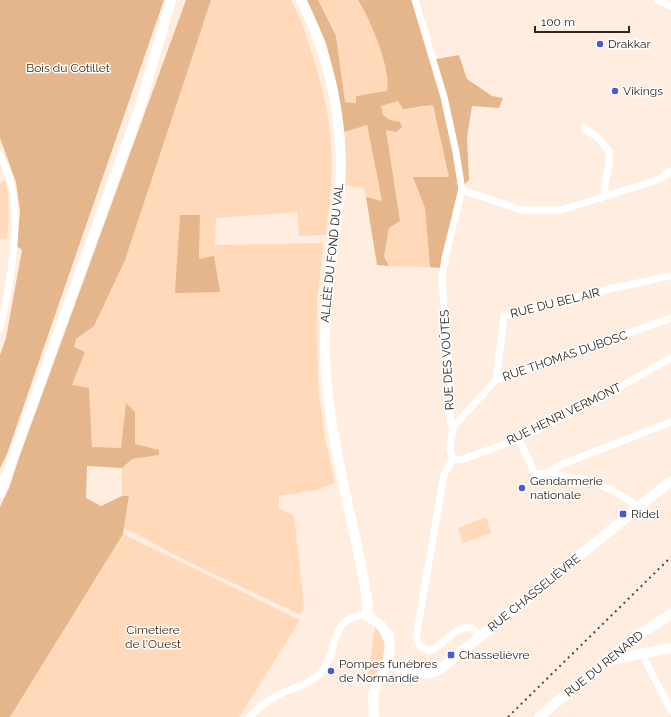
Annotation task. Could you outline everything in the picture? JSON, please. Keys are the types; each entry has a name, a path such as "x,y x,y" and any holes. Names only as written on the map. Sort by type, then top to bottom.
{"street":[{"path":"0,493 139,110 171,0"},
{"name":"ALLÉE DU FOND DU VAL","path":"301,0 316,33 327,66 338,122 340,170 339,199 327,288 324,345 326,373 336,448 367,605 371,614"},
{"name":"RUE DES VOÛTES","path":"414,0 444,97 456,152 462,190 445,258 442,279 451,389 450,422 453,427 450,450 453,459"},
{"path":"657,0 671,6"},
{"path":"584,128 598,137 609,151 609,164 604,190 609,196"},
{"path":"0,155 11,184 14,222 10,277 0,328"},
{"path":"462,190 521,210 561,210 658,180 671,171"},
{"name":"RUE DU BEL AIR","path":"496,380 504,316 609,289 671,276"},
{"name":"RUE THOMAS DUBOSC","path":"453,427 496,380 671,318"},
{"name":"RUE HENRI VERMONT","path":"453,459 461,460 519,439 609,393 671,358"},
{"path":"519,439 535,474 552,472 560,466 671,422"},
{"path":"453,459 444,474 416,638 420,646 429,651 434,649 462,628 472,628 481,636"},
{"path":"552,472 559,477 582,479 605,487 624,497 638,507"},
{"name":"RUE CHASSELIÈVRE","path":"387,664 417,675 431,674 439,670 671,481"},
{"path":"249,717 276,696 314,679 326,666 332,656 339,626 353,617 371,614 382,626 389,641 387,664 376,684 373,695 374,717"},
{"name":"RUE DU RENARD","path":"539,717 634,638 671,614"},
{"path":"608,660 671,648"},
{"path":"621,649 630,656"},
{"path":"646,662 671,710"}],"green space":[{"name":"Bois du Cotillet","path":"0,0 164,0 7,454 0,468 0,355 6,338 22,250 17,246 20,211 16,182 0,138"},
{"path":"186,0 211,0 125,260 94,326 76,339 74,347 85,352 72,385 89,388 92,447 121,448 126,403 135,412 135,444 159,450 159,455 132,459 122,468 87,466 86,498 101,506 122,496 129,496 123,534 10,717 0,717 0,507 10,486"},
{"path":"211,0 291,0 297,12 315,62 324,95 328,118 332,164 326,235 299,236 297,212 216,218 215,245 324,243 317,298 318,385 325,438 335,483 316,490 279,496 279,508 294,516 304,605 301,615 199,567 124,528 129,496 122,496 122,468 132,459 159,455 135,444 135,412 126,403 121,448 92,448 89,388 72,386 85,352 74,347 76,339 94,326 174,109","holes":["180,215 200,216 199,259"]},
{"path":"307,0 318,0 336,36 345,102 356,103 356,96 387,91 388,82 379,45 358,0 412,0 431,60 459,55 467,79 492,96 503,98 499,108 472,106 467,137 469,180 458,190 440,268 430,267 425,208 413,177 449,177 433,105 403,109 398,101 381,106 383,115 390,120 400,122 402,127 396,132 386,130 400,221 389,228 384,256 389,266 377,265 366,197 382,201 367,125 344,132 326,43"},
{"path":"318,0 358,0 379,44 387,70 388,91 356,96 356,103 345,102 336,36"},
{"path":"398,101 419,108 433,105 449,177 414,177 425,208 430,267 389,266 384,256 389,228 400,221 386,129 400,122 390,120 383,115 381,106"},
{"path":"367,125 382,202 366,197 364,188 343,185 344,132"},
{"path":"5,179 7,186 9,216 8,231 7,238 0,239 0,184"},
{"path":"180,215 200,215 199,259 214,256 220,292 175,293"},
{"path":"486,517 491,533 463,543 458,528"},
{"name":"Cimetière de l'Ouest","path":"123,534 300,620 239,717 10,717"},
{"path":"375,626 383,637 384,650 381,663 375,676 368,674"}],"railway":[{"path":"508,717 671,557"}],"place":[{"name":"Drakkar","path":"600,44"},
{"name":"Vikings","path":"615,91"},
{"name":"Gendarmerie nationale","path":"522,488"},
{"name":"Ridel","path":"623,514"},
{"name":"Chasselièvre","path":"451,655"},
{"name":"Pompes funèbres de Normandie","path":"331,671"}]}
